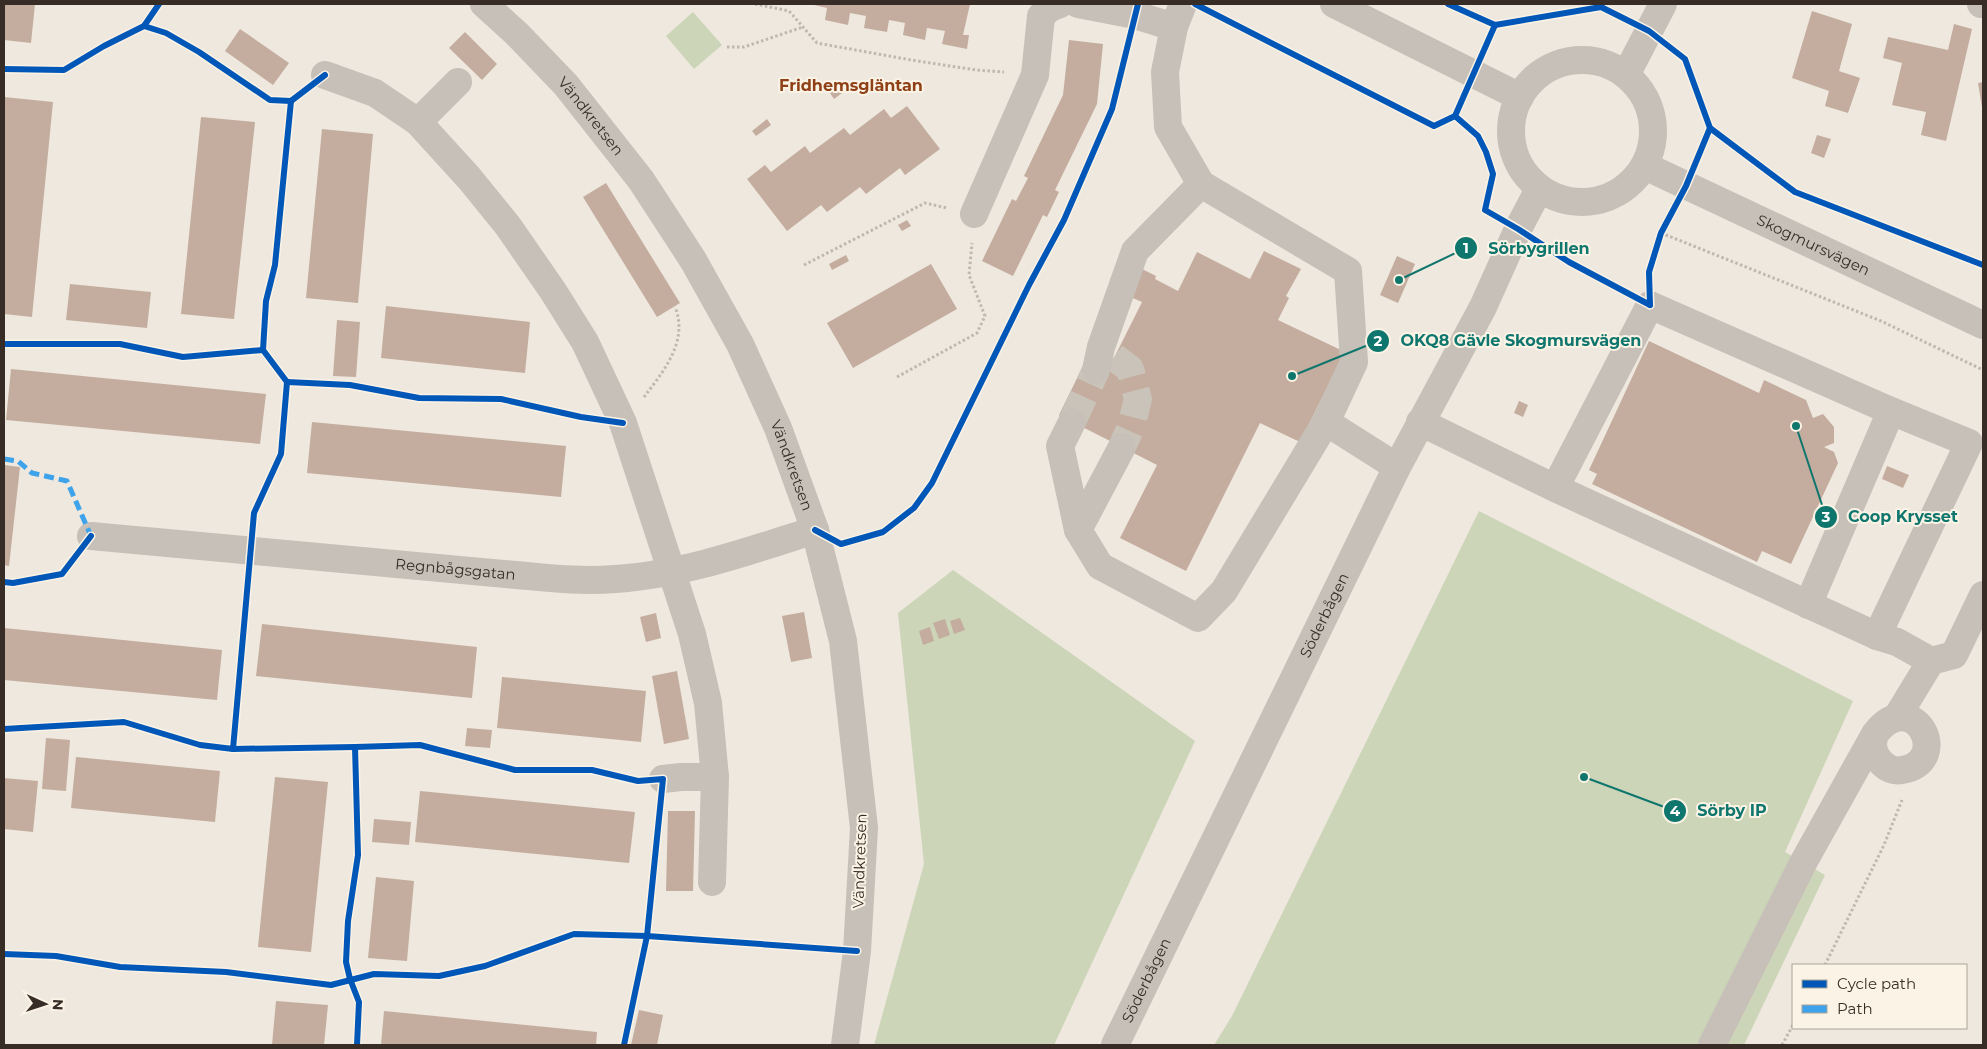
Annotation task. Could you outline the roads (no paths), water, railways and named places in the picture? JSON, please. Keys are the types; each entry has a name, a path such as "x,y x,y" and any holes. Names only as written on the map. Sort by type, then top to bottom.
{"street":[{"name":"Vändkretsen","path":"484,4 517,34 566,85 642,180 693,260 740,344 778,428 815,530 843,641 864,828 857,952 845,1045"},
{"path":"974,214 1035,75 1041,16 1050,8 1060,4"},
{"path":"1072,422 1060,446 1078,530 1100,566 1198,618 1224,591 1326,422 1354,362 1348,271 1201,184 1168,127 1165,72 1178,15 1135,15 1078,4"},
{"path":"1334,4 1520,97"},
{"path":"1626,75 1663,4"},
{"path":"1572,61 1604,63 1626,75 1640,89 1650,107 1654,127 1652,147 1645,166 1630,185 1609,198 1601,200 1585,203 1561,200 1539,189 1525,174 1516,156 1511,136 1512,116 1520,97 1535,78 1556,65 1572,61"},
{"path":"325,75 376,93 418,122 469,178 508,226 553,290 585,342 623,423 692,634 708,703 715,778 712,882"},
{"path":"418,122 458,82"},
{"name":"Skogmursvägen","path":"1645,166 1983,325"},
{"path":"1104,358 1135,251 1201,184"},
{"name":"Söderbågen","path":"1115,1045 1397,467 1483,307 1518,229 1539,189"},
{"path":"1556,488 1650,305 1891,411 1976,446 1877,636"},
{"path":"1808,605 1891,411"},
{"path":"1326,422 1397,467"},
{"path":"1420,422 1556,488 1808,605 1877,636 1897,642 1931,661 1954,655 1983,595"},
{"path":"1078,530 1122,447"},
{"name":"Regnbågsgatan","path":"91,536 574,580 615,580 671,573 815,530"},
{"path":"1897,717 1931,661"},
{"path":"1712,1045 1803,863 1875,734 1884,722 1897,717 1909,718 1919,724 1925,734 1927,745 1925,754 1912,768 1899,771 1887,768 1878,759 1873,746 1875,734"},
{"path":"663,779 680,777 715,778"}],"tunnel":[{"path":"1114,357 1130,369 1138,399 1131,427 1122,447"},
{"path":"1072,422 1096,370"}],"place":[{"name":"Sörbygrillen","path":"1399,280"},
{"name":"OKQ8 Gävle Skogmursvägen","path":"1292,376"},
{"name":"Coop Krysset","path":"1796,426"},
{"name":"Sörby IP","path":"1584,777"}],"district":[{"name":"Fridhemsgläntan","path":"851,85"}]}
